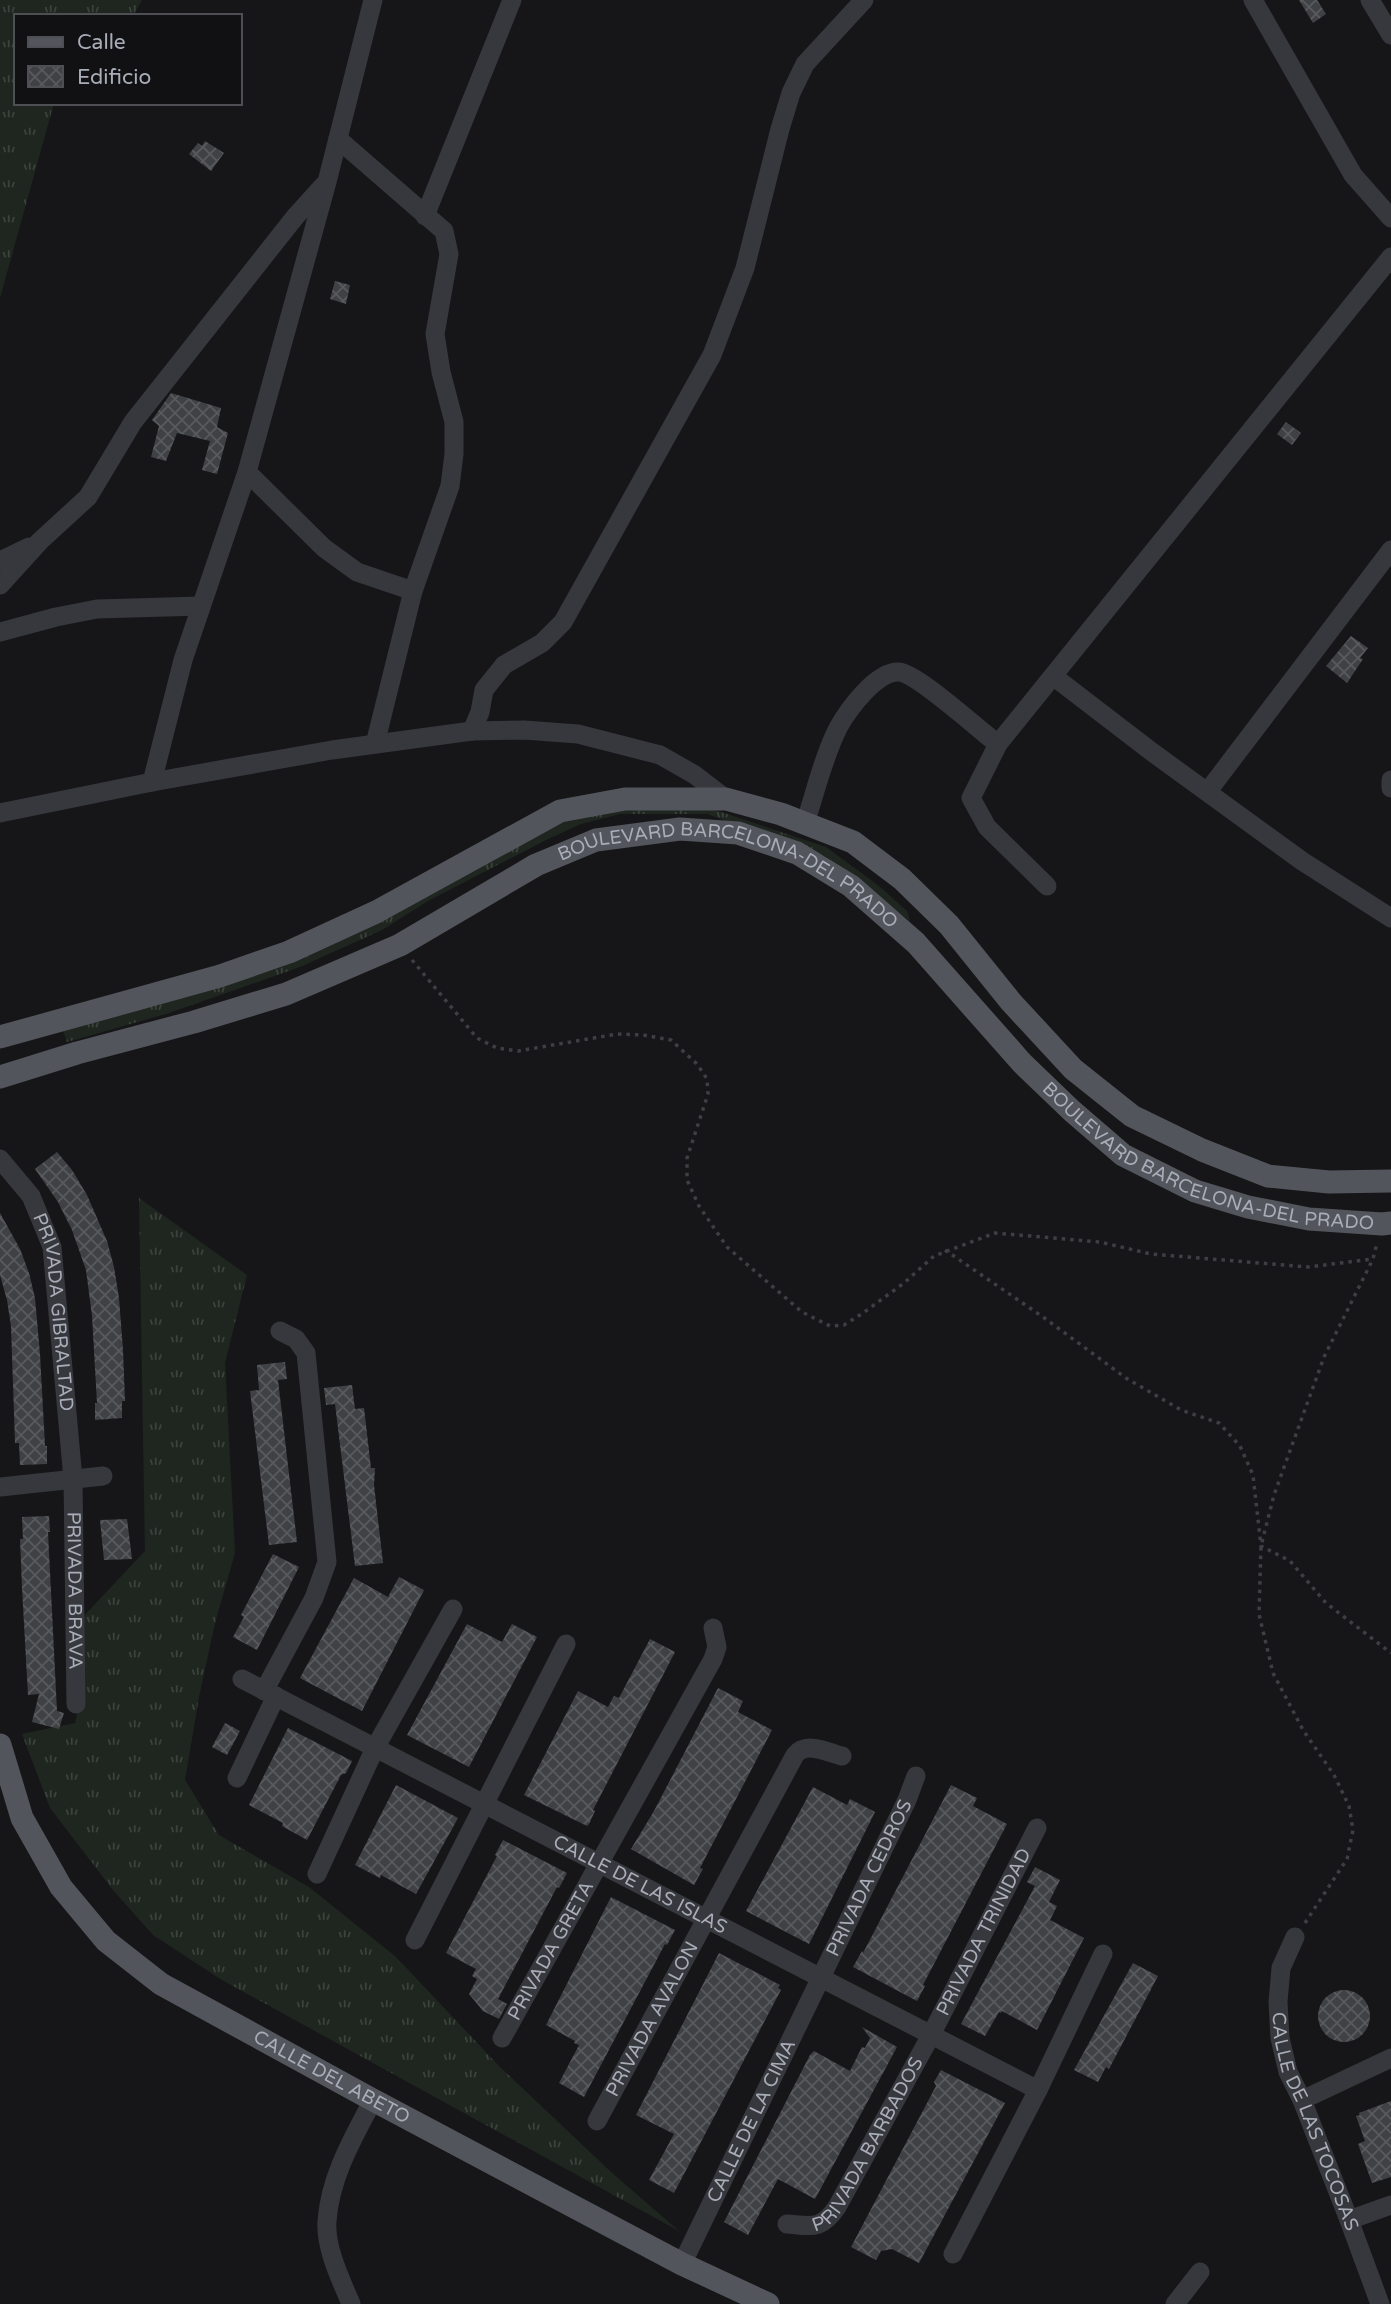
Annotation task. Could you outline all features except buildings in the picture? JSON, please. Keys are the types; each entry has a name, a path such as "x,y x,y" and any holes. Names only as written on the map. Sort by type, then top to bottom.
{"main road":[{"name":"BOULEVARD BARCELONA-DEL PRADO","path":"0,1037 220,976 289,952 376,912 560,811 625,799 726,799 781,814 853,842 902,879 949,925 1011,1002 1073,1069 1132,1116 1202,1150 1268,1176 1329,1182 1391,1181"},
{"name":"BOULEVARD BARCELONA-DEL PRADO","path":"0,1077 286,994 400,945 536,865 596,839 680,829 738,833 797,853 851,886 916,943 1022,1063 1122,1155 1195,1191 1248,1208 1309,1219 1386,1223"},
{"path":"916,943 949,925"},
{"name":"CALLE DEL ABETO","path":"0,1745 22,1818 61,1887 106,1941 161,1984 682,2264 768,2304"}],"street":[{"path":"152,782 183,660 247,472 327,182 373,0"},
{"path":"425,216 512,0"},
{"path":"472,731 480,712 484,690 504,665 542,643 563,622 712,355 745,268 791,93 805,64 864,0"},
{"path":"1253,0 1353,175 1391,218"},
{"path":"1370,0 1391,35"},
{"path":"338,139 444,231 449,254 435,334 441,372 454,422 450,486 413,591 375,744"},
{"path":"0,585 40,541 88,497 133,422 295,217 327,182"},
{"path":"1046,886 987,827 971,798 998,744 1391,257"},
{"path":"247,472 324,548 357,572 413,591"},
{"path":"0,561 40,541"},
{"path":"1208,791 1391,550"},
{"path":"0,632 97,609 201,606"},
{"path":"805,824 839,727 867,689 890,673 901,672 918,681 998,744"},
{"path":"1053,676 1152,752 1303,861 1391,918"},
{"path":"0,813 152,782 332,750 472,731 523,730 578,734 660,755 695,775 726,799"},
{"path":"1391,780 1391,788"},
{"name":"PRIVADA GIBRALTAD","path":"0,1159 32,1196 52,1247 73,1479"},
{"path":"237,1778 270,1693 314,1598 327,1562 306,1353 296,1339 280,1331"},
{"path":"0,1487 103,1476"},
{"name":"PRIVADA BRAVA","path":"73,1479 76,1704"},
{"path":"317,1874 375,1748 453,1609"},
{"name":"PRIVADA GRETA","path":"502,2038 713,1659 717,1647 713,1628"},
{"path":"415,1940 566,1644"},
{"name":"CALLE DE LAS ISLAS","path":"242,1679 1038,2090"},
{"name":"PRIVADA AVALON","path":"597,2121 795,1755 800,1748 807,1747 842,1756"},
{"name":"PRIVADA CEDROS","path":"821,1978 916,1776"},
{"name":"PRIVADA TRINIDAD","path":"930,2035 1037,1828"},
{"name":"CALLE DE LAS TOCOSAS","path":"1295,1937 1281,1968 1278,2002 1280,2038 1288,2072 1302,2100 1380,2304"},
{"path":"953,2254 1038,2090 1102,1954"},
{"name":"CALLE DE LA CIMA","path":"682,2264 821,1978"},
{"name":"PRIVADA BARBADOS","path":"788,2224 816,2226 828,2220 930,2035"},
{"path":"1302,2100 1391,2058"},
{"path":"351,2304 334,2263 327,2223 335,2179 373,2100"},
{"path":"1349,2220 1391,2205"},
{"path":"1175,2304 1200,2272"}],"path":[{"path":"400,945 477,1038 497,1048 518,1051 617,1034 643,1035 671,1040 697,1063 707,1079 708,1094 687,1158 687,1180 699,1206 727,1247 802,1312 830,1326 844,1325 904,1283 934,1256 995,1233 1100,1242 1151,1254 1308,1267 1373,1259"},
{"path":"1261,1546 1274,1495 1324,1357 1373,1259 1386,1223"},
{"path":"945,1251 1044,1317 1126,1378 1181,1410 1219,1423 1240,1446 1253,1475 1261,1546 1259,1615 1273,1673 1303,1730 1334,1775 1349,1806 1353,1830 1347,1859 1295,1937"},
{"path":"1261,1546 1290,1561 1326,1603 1391,1653"}],"green space":[{"path":"0,0 142,0 134,14 14,14 14,105 53,105 0,298"},
{"path":"622,806 706,807 826,847 879,886 907,911 910,921 825,856 707,814 620,814 581,824 546,840 428,901 382,930 300,967 166,1014 67,1042 62,1028 253,975 539,831 578,816"},
{"path":"139,1198 247,1275 225,1363 235,1553 215,1623 185,1780 219,1835 309,1887 396,1957 499,2066 611,2172 679,2231 222,1980 153,1935 113,1890 50,1808 22,1734 75,1723 84,1683 80,1620 145,1551"}]}
